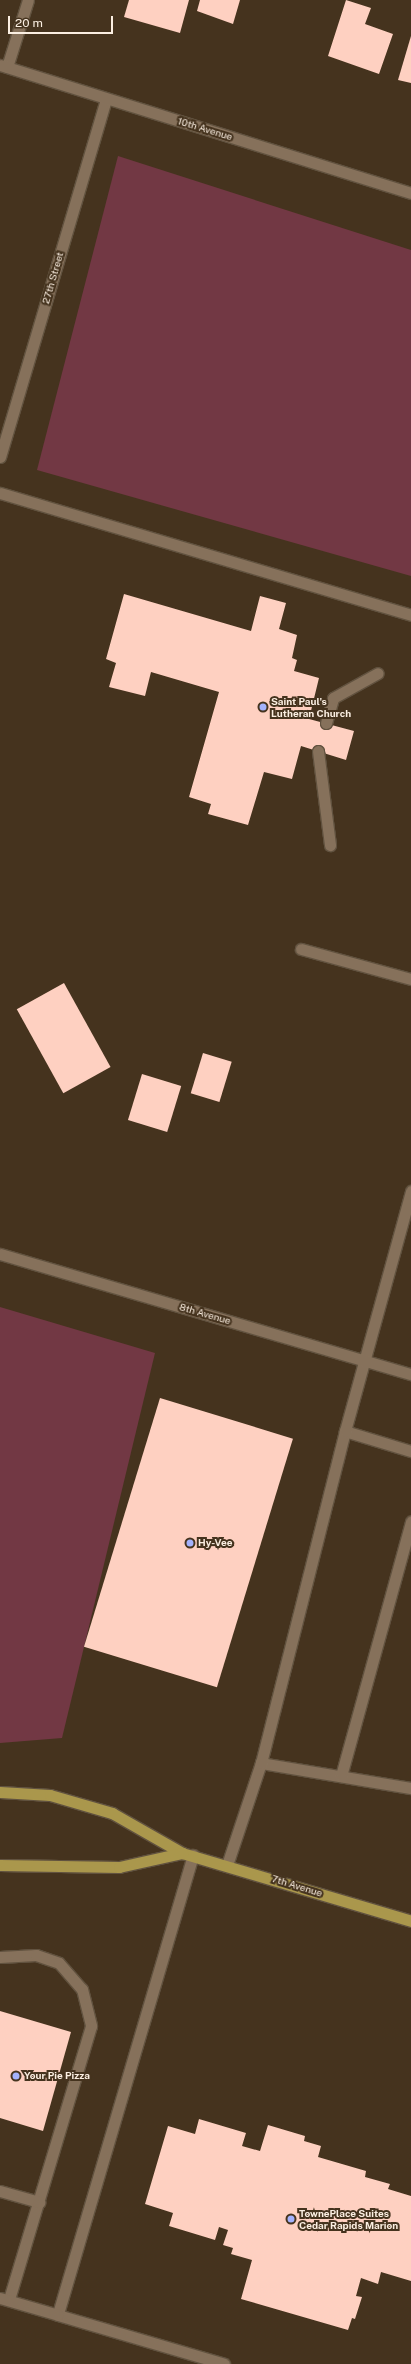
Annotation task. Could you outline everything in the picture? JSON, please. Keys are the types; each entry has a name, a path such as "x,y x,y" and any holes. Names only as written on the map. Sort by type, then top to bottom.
{"main road":[{"name":"7th Avenue","path":"0,1792 50,1795 112,1813 187,1854 411,1921"},
{"name":"7th Avenue","path":"0,1865 119,1867 187,1854"}],"street":[{"path":"3,66 28,0"},
{"name":"10th Avenue","path":"3,66 411,192"},
{"name":"27th Street","path":"0,457 106,99"},
{"path":"0,492 411,615"},
{"path":"326,724 333,698 378,673"},
{"path":"318,751 330,845"},
{"path":"301,949 411,979"},
{"path":"227,1865 261,1763 345,1431 366,1361 411,1191"},
{"name":"8th Avenue","path":"0,1254 411,1374"},
{"path":"345,1431 411,1451"},
{"path":"341,1776 411,1521"},
{"path":"261,1763 411,1788"},
{"path":"58,2315 187,1854"},
{"path":"0,1957 36,1954 59,1963 82,1989 91,2026 38,2202 5,2299 224,2364"},
{"path":"0,2191 38,2202"}],"shaded area":[{"path":"118,156 411,250 411,576 37,470"},
{"path":"0,1307 155,1353 62,1738 0,1743"}],"building":[{"path":"129,0 189,0 180,33 124,17"},
{"path":"200,0 240,0 233,24 197,11"},
{"path":"346,0 371,8 365,24 393,34 379,74 328,56"},
{"path":"411,36 411,83 398,80"},
{"name":"Saint Paul's Lutheran Church","path":"124,594 251,631 260,596 286,603 279,629 297,635 292,658 297,660 294,671 319,678 309,719 354,731 346,760 301,746 292,779 264,772 248,825 208,814 211,804 189,797 219,692 151,672 145,696 109,687 116,663 106,659"},
{"path":"64,983 111,1067 63,1093 17,1009"},
{"path":"203,1053 232,1062 219,1102 191,1093"},
{"path":"142,1074 181,1086 167,1132 128,1120"},
{"name":"Hy-Vee","path":"160,1398 293,1439 217,1687 84,1647"},
{"path":"0,2011 71,2032 43,2131 0,2118"},
{"name":"TownePlace Suites Cedar Rapids Marion","path":"199,2119 246,2133 242,2146 260,2151 268,2125 305,2136 304,2141 321,2146 318,2157 366,2171 365,2177 390,2184 388,2189 411,2196 411,2281 381,2272 378,2284 361,2278 356,2296 362,2297 355,2319 352,2318 348,2330 241,2299 252,2260 231,2254 233,2248 223,2245 228,2230 219,2227 215,2240 169,2226 173,2213 145,2204 168,2126 195,2134"}],"place":[{"name":"Saint Paul's Lutheran Church","path":"263,707"},
{"name":"Hy-Vee","path":"190,1543"},
{"name":"Your Pie Pizza","path":"16,2076"},
{"name":"TownePlace Suites Cedar Rapids Marion","path":"291,2219"}]}
